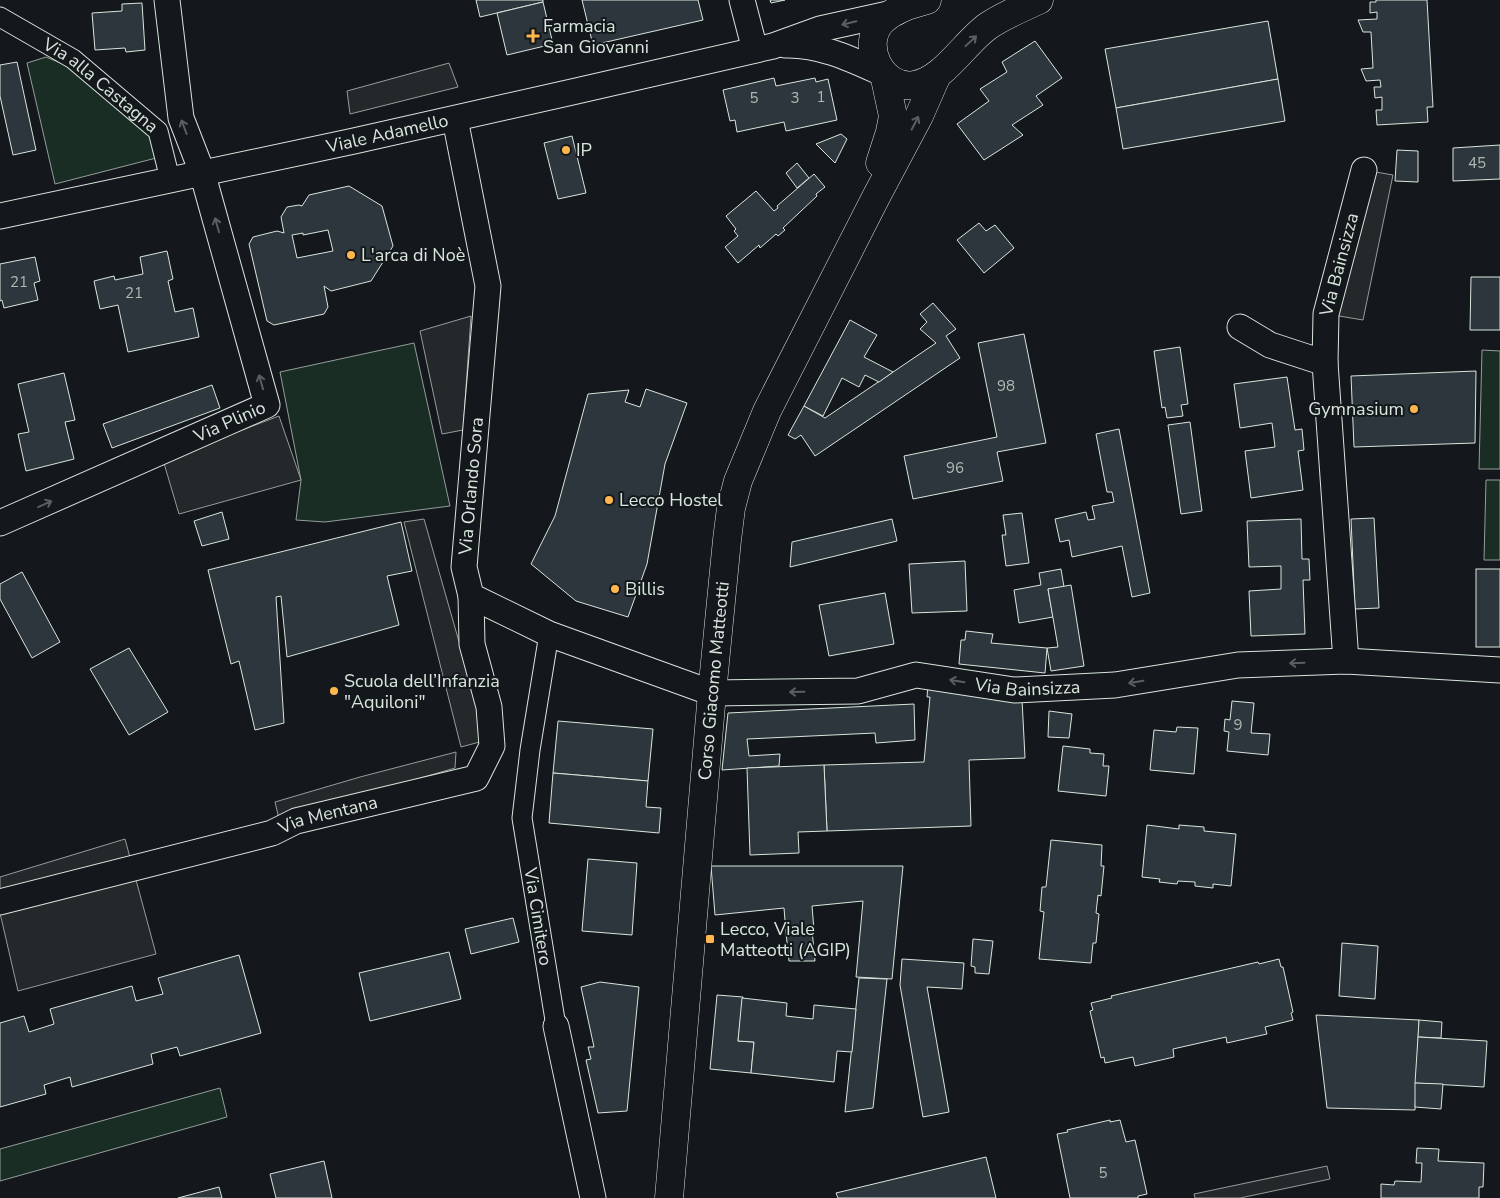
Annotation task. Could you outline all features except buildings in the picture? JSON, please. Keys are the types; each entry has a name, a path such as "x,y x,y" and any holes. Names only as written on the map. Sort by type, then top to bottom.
{"street":[{"path":"167,0 181,118 202,172"},
{"path":"742,0 764,48"},
{"name":"Corso Giacomo Matteotti","path":"876,197 879,167 893,116 884,74 875,62 871,49 874,35 882,21 910,5 927,0"},
{"path":"884,74 899,83 913,86 925,82 937,75 970,41 987,27 1002,17 1039,0"},
{"name":"Viale Adamello","path":"0,216 454,119 764,48 820,29 897,12"},
{"name":"Via alla Castagna","path":"0,17 73,59 158,131 170,179"},
{"name":"Viale Adamello","path":"764,48 791,45 809,47 831,52 884,74"},
{"name":"Corso Giacomo Matteotti","path":"669,1198 712,693 731,508 738,481 767,411 919,116 937,75"},
{"name":"Via Orlando Sora","path":"454,119 488,286 464,567 471,596"},
{"name":"Via Bainsizza","path":"1346,661 1325,363 1326,314 1364,170"},
{"name":"Via Plinio","path":"0,523 267,405 202,172"},
{"path":"1240,327 1270,345 1325,363"},
{"path":"471,596 549,634 712,693"},
{"name":"Via Mentana","path":"0,902 272,833 296,821 476,778 492,746 489,706 472,644 471,596"},
{"name":"Via Cimitero","path":"549,634 530,750 522,818 556,1026 593,1198"},
{"name":"Via Bainsizza","path":"712,693 858,691 916,675 1014,690 1115,686 1238,665 1346,661 1500,670"}],"green space":[{"path":"46,57 70,67 155,137 160,157 55,184 27,63"},
{"path":"414,343 450,506 325,522 296,520 301,480 280,372"},
{"path":"1482,350 1500,351 1500,469 1479,469"},
{"path":"1486,480 1500,480 1500,560 1484,560"},
{"path":"220,1088 227,1117 0,1181 0,1149"}],"shaded area":[{"path":"449,63 458,87 350,114 347,91"},
{"path":"1364,170 1393,175 1363,320 1327,314"},
{"path":"471,316 463,430 442,434 420,331"},
{"path":"279,416 301,480 179,514 163,460"},
{"path":"424,519 487,740 461,747 404,522"},
{"path":"456,752 455,768 279,819 275,802"},
{"path":"125,839 156,954 18,991 0,913 0,877"},
{"path":"1327,1166 1330,1179 1240,1198 1195,1198 1194,1194"}],"place":[{"name":"Farmacia San Giovanni","path":"533,36"},
{"name":"IP","path":"566,150"},
{"name":"L'arca di Noè","path":"351,255"},
{"name":"Gymnasium","path":"1414,409"},
{"name":"Lecco Hostel","path":"609,500"},
{"name":"Billis","path":"615,589"},
{"name":"Scuola dell’Infanzia \"Aquiloni\"","path":"334,691"},
{"name":"Lecco, Viale Matteotti (AGIP)","path":"710,939"}]}
